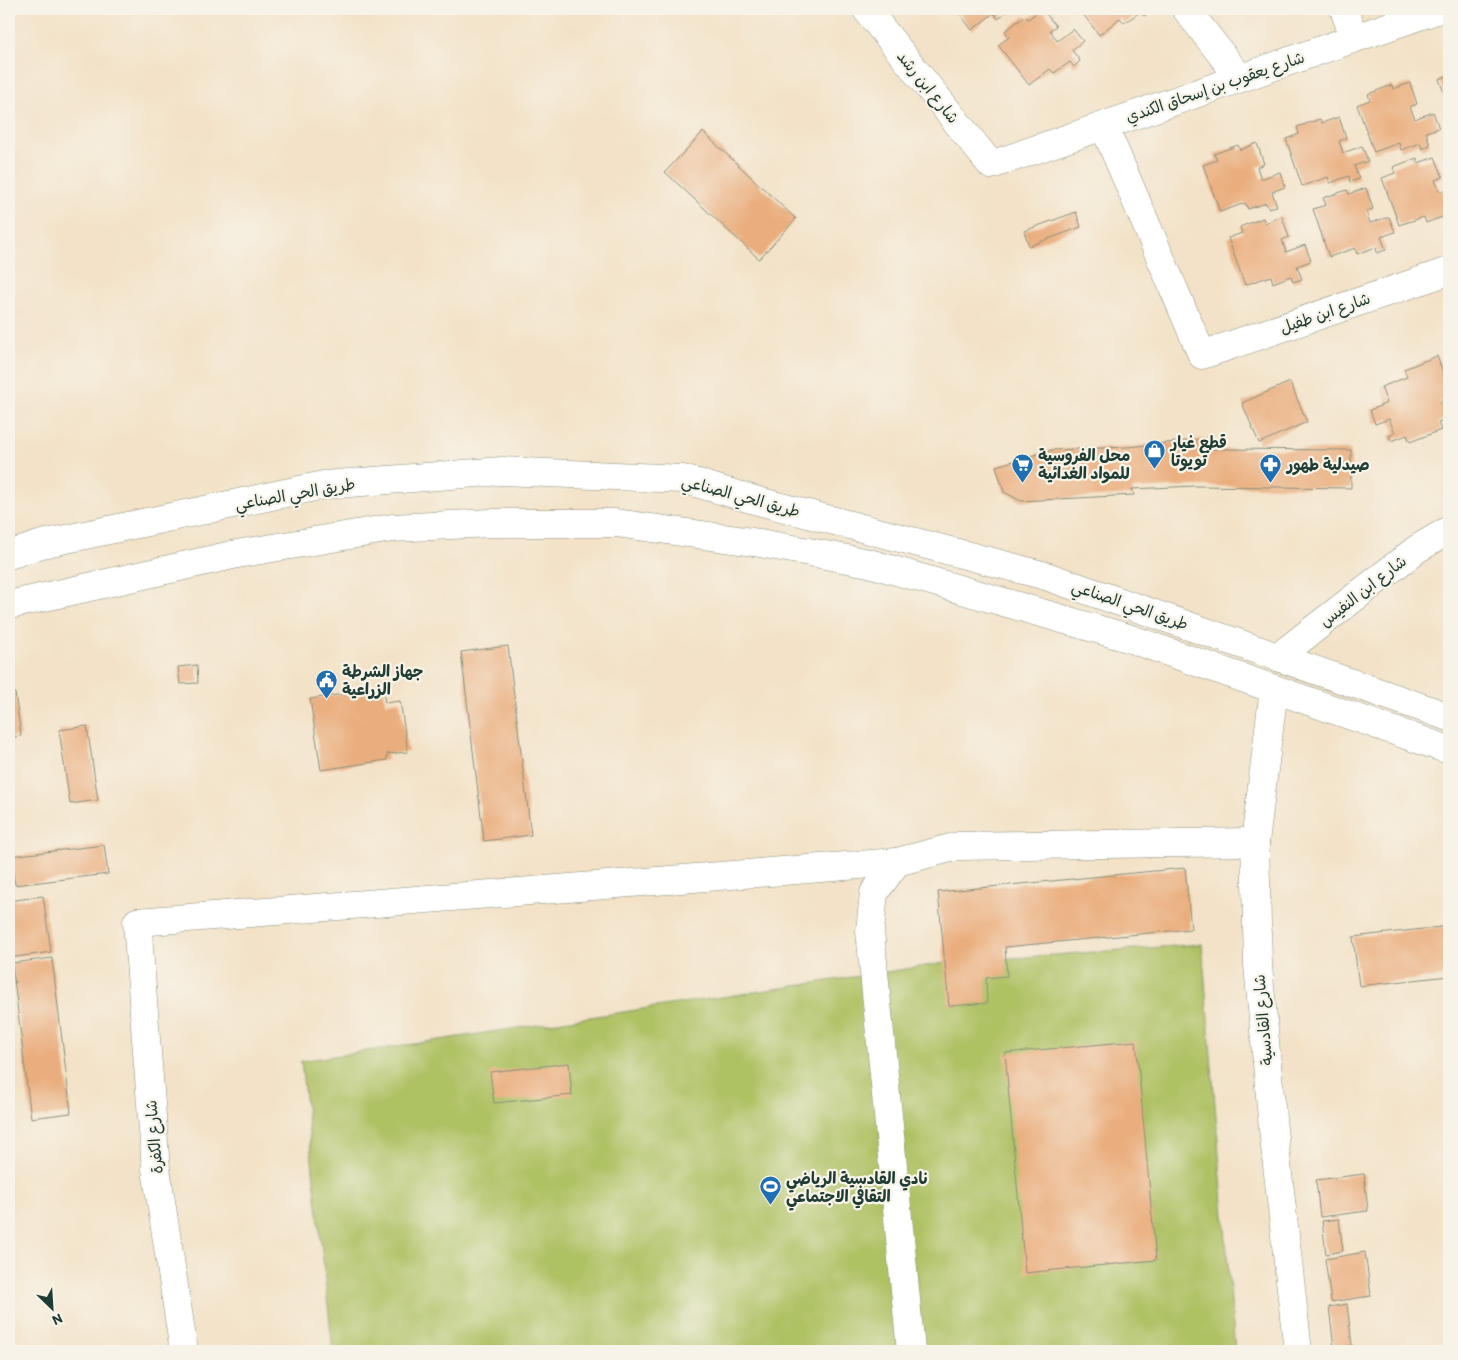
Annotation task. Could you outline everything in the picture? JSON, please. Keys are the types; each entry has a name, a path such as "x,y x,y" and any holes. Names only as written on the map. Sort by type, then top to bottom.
{"main road":[{"name":"شارع ابن رشد","path":"866,9 991,165"},
{"path":"1186,9 1240,78"},
{"path":"1344,9 1354,38"},
{"name":"شارع يعقوب بن إسحاق الكندي","path":"991,165 1440,9"},
{"name":"شارع ابن طفيل","path":"1104,126 1202,355 1449,271"},
{"name":"طريق الحي الصناعي","path":"9,555 42,544 324,486 502,471 683,479 758,502 1046,576 1449,717"},
{"name":"طريق الحي الصناعي","path":"9,605 237,554 392,528 490,523 616,523 760,543 869,563 1128,638 1449,750"},
{"name":"شارع ابن النفيس","path":"1278,657 1417,549 1449,530"},
{"name":"شارع القادسية","path":"1274,689 1255,842 1258,965 1273,1129 1298,1351"},
{"path":"911,1351 870,930 874,893 897,862 958,846 1255,842"},
{"name":"شارع الكفرة","path":"184,1351 156,1169 136,922 897,862"}],"green space":[{"name":"نادي القادسية الرياضي التقافي الاجتماعي","path":"1202,944 1235,1351 333,1351 301,1061 945,963"}],"building":[{"path":"956,9 1010,9 998,19 994,13 972,30"},
{"path":"1042,9 1056,26 1050,30 1057,41 1073,29 1083,41 1072,50 1080,61 1074,67 1070,62 1054,73 1050,69 1029,85 998,45 1009,37 1005,31 1025,16 1028,19"},
{"path":"1079,9 1149,9 1151,11 1144,16 1140,12 1124,23 1120,18 1099,35"},
{"path":"1449,75 1449,107 1439,79"},
{"path":"1410,83 1417,104 1410,107 1415,119 1433,112 1439,128 1426,132 1430,145 1422,149 1420,143 1401,150 1399,143 1374,152 1357,105 1370,100 1368,94 1392,85 1393,89"},
{"path":"1339,117 1346,138 1339,141 1343,153 1362,146 1368,161 1354,166 1359,179 1350,182 1349,176 1330,183 1328,177 1302,186 1286,139 1299,134 1297,127 1320,119 1322,123"},
{"path":"703,132 796,219 759,259 665,172"},
{"path":"1257,143 1264,164 1257,167 1261,179 1280,172 1285,187 1272,192 1277,206 1268,208 1266,203 1248,209 1245,203 1220,212 1203,165 1217,160 1214,154 1238,145 1240,150"},
{"path":"1435,157 1443,177 1435,180 1440,192 1449,188 1449,221 1447,222 1445,216 1426,223 1424,217 1399,225 1382,178 1395,173 1393,167 1417,158 1418,163"},
{"path":"1366,188 1373,209 1366,211 1370,223 1389,217 1395,232 1381,237 1386,250 1377,253 1376,247 1357,254 1355,248 1329,257 1313,209 1326,205 1323,198 1347,190 1349,194"},
{"path":"1076,212 1081,227 1029,246 1024,231"},
{"path":"1282,216 1289,237 1282,240 1286,252 1305,245 1311,261 1297,266 1302,279 1293,282 1291,276 1273,283 1271,276 1245,285 1228,238 1242,233 1240,227 1263,218 1265,223"},
{"path":"1437,356 1449,389 1449,398 1440,402 1446,419 1438,422 1441,430 1410,442 1407,435 1391,441 1389,436 1395,433 1389,419 1375,424 1370,410 1387,403 1381,387 1407,377 1404,369"},
{"path":"1290,382 1307,422 1259,443 1242,403"},
{"path":"1214,438 1213,449 1351,450 1351,488 1195,486 1132,489 1134,495 1021,501 1004,492 996,466 1052,450 1128,447"},
{"path":"508,646 531,835 484,841 461,652"},
{"path":"197,665 198,683 180,684 178,667"},
{"path":"383,688 385,703 400,701 408,752 387,754 387,760 321,770 310,699"},
{"path":"15,693 21,736 9,738 9,694"},
{"path":"87,726 98,800 70,804 59,730"},
{"path":"104,845 108,874 15,885 11,856"},
{"path":"1185,868 1191,929 1005,947 1007,976 986,978 987,1003 949,1006 938,892"},
{"path":"43,896 51,952 9,958 9,901"},
{"path":"1449,926 1449,976 1359,986 1353,937"},
{"path":"52,958 71,1113 31,1118 12,963"},
{"path":"1136,1041 1156,1260 1025,1273 1005,1053"},
{"path":"569,1063 572,1095 494,1103 490,1072"},
{"path":"1364,1174 1368,1211 1320,1217 1316,1180"},
{"path":"1339,1219 1343,1251 1326,1254 1322,1221"},
{"path":"1365,1252 1371,1296 1331,1302 1325,1259"},
{"path":"1347,1304 1352,1346 1334,1348 1329,1307"}],"place":[{"name":"قطع غيار تويوتا","path":"1155,470"},
{"name":"محل الفروسية للمواد الغدائية","path":"1022,483"},
{"name":"صيدلية طهور","path":"1271,483"},
{"name":"جهاز الشرطة الزراعية","path":"326,699"},
{"name":"نادي القادسية الرياضي التقافي الاجتماعي","path":"770,1206"}]}
